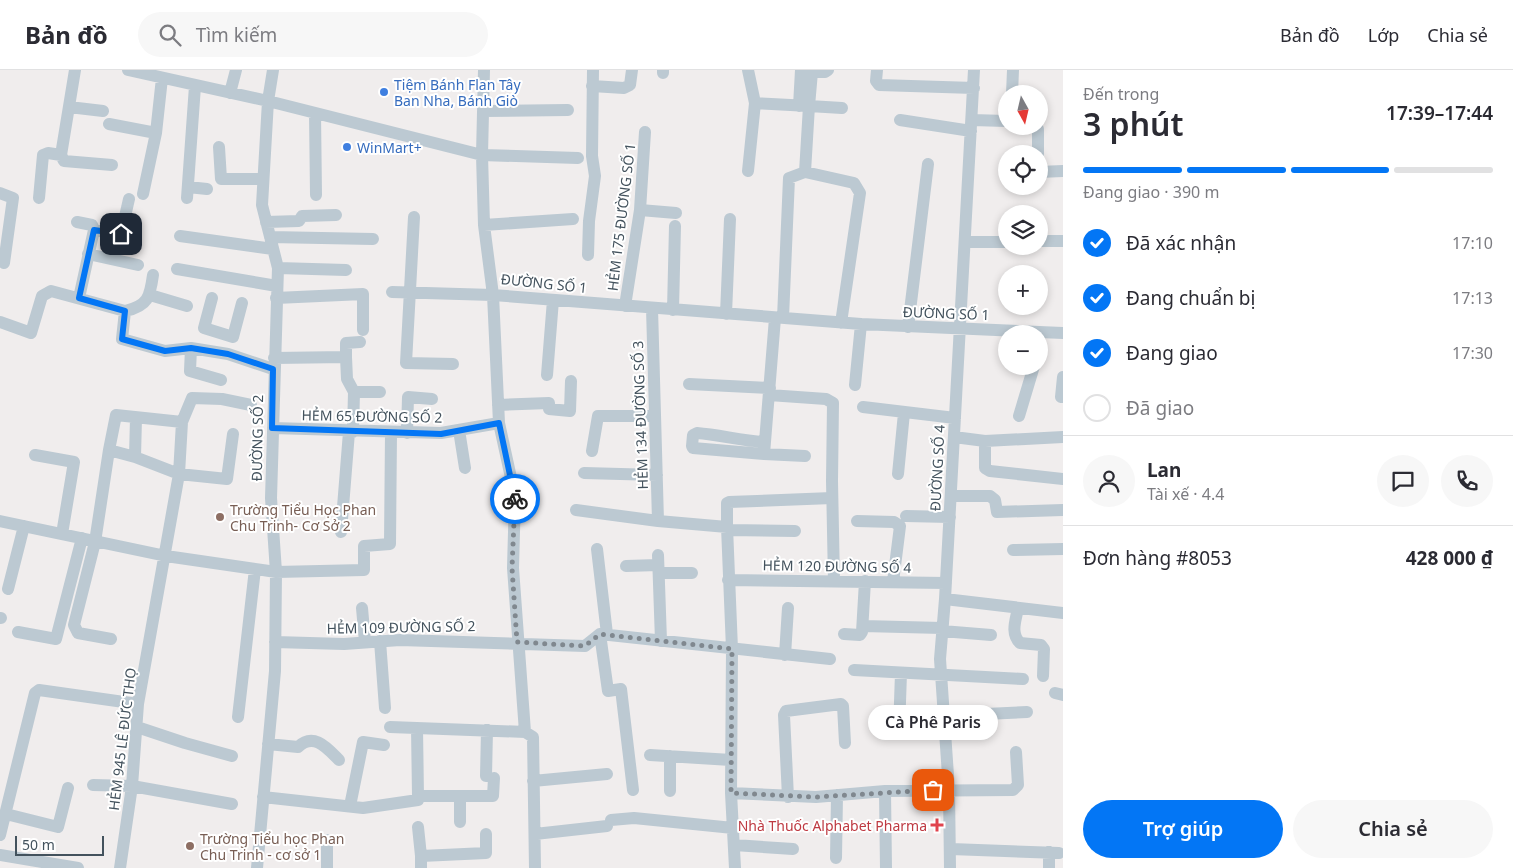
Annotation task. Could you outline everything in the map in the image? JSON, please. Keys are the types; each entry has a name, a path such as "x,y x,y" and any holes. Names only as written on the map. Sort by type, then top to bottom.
{"street":[{"path":"75,70 61,154 64,161 112,165"},
{"path":"128,70 167,76 195,86 268,101 482,155 578,158"},
{"path":"230,93 236,70"},
{"path":"268,101 273,70"},
{"name":"ĐƯỜNG SỐ 1","path":"484,70 482,155 484,225 493,296 998,333"},
{"path":"588,255 595,176 592,156 593,70"},
{"path":"592,86 624,88 630,85 632,70"},
{"path":"748,70 755,103 748,172"},
{"path":"801,70 804,106 805,172"},
{"path":"804,106 812,72 828,70"},
{"name":"ĐƯỜNG SỐ 4","path":"950,868 949,790 940,675 974,70"},
{"path":"1012,85 1013,70"},
{"path":"877,74 880,85 974,88"},
{"path":"143,194 167,76"},
{"path":"195,86 188,193 207,189"},
{"name":"ĐƯỜNG SỐ 2","path":"257,868 275,642 276,572 271,498 278,268 262,205 268,101"},
{"path":"755,103 842,108"},
{"path":"69,107 104,111"},
{"path":"484,111 568,110"},
{"path":"315,113 316,195"},
{"path":"900,120 972,125 998,122"},
{"path":"109,124 156,132"},
{"name":"HẺM 175 ĐƯỜNG SỐ 1","path":"625,306 640,210 645,132"},
{"path":"219,147 221,179 263,179"},
{"path":"39,198 43,155 48,153 61,154"},
{"path":"908,327 928,164"},
{"path":"1048,172 1063,171"},
{"path":"765,448 769,391 779,318 789,178 805,172 854,184 860,193 841,323"},
{"path":"0,193 13,198 5,263"},
{"path":"94,230 121,234 129,199"},
{"path":"640,210 676,220 673,310"},
{"path":"266,222 299,221 302,216 336,215"},
{"path":"414,217 406,363 453,364"},
{"path":"484,225 573,219"},
{"path":"726,314 730,219"},
{"path":"77,222 92,225 94,230 79,298"},
{"path":"180,236 272,243 373,239"},
{"path":"1048,241 1063,241"},
{"path":"965,242 998,242"},
{"path":"88,254 138,265"},
{"path":"278,268 346,270"},
{"path":"177,269 277,292 362,294 361,336 346,342 346,379 354,392 341,532"},
{"path":"0,322 31,333 42,296 51,291 125,311 138,308 150,295 153,275"},
{"path":"392,292 493,296 499,423 515,496 512,568 525,732"},
{"path":"150,295 187,306"},
{"path":"212,298 204,328 233,337"},
{"path":"547,375 553,300"},
{"path":"228,354 242,303"},
{"name":"HẺM 134 ĐƯỜNG SỐ 3","path":"652,308 658,521"},
{"path":"125,311 122,339 165,351 191,348 274,363 346,356"},
{"path":"855,385 861,324"},
{"name":"ĐƯỜNG SỐ 1","path":"1048,336 1063,333"},
{"path":"191,348 190,371 221,380"},
{"path":"1019,416 1031,375"},
{"path":"1063,377 1061,397 1063,397"},
{"path":"498,405 549,403 549,409 570,412 570,381"},
{"path":"689,384 826,398 833,403 832,498 834,581"},
{"path":"354,392 380,392"},
{"name":"HẺM 945 LÊ ĐỨC THỌ","path":"120,868 132,786 138,704 166,556 179,474 182,422 192,398 222,399 251,405"},
{"path":"407,433 408,398 432,399"},
{"path":"863,407 955,418"},
{"path":"898,474 904,413"},
{"path":"111,639 78,633 74,625 95,542 116,416 182,422"},
{"path":"592,451 598,416 655,416"},
{"path":"134,457 136,418"},
{"name":"HẺM 65 ĐƯỜNG SỐ 2","path":"272,428 441,434 499,423"},
{"path":"459,430 465,468"},
{"path":"0,521 166,556 276,572 364,570 364,546 390,544 391,433"},
{"path":"765,448 692,446 693,435 697,433 728,436 765,448 806,456"},
{"path":"109,450 179,474 227,479 233,434"},
{"path":"954,437 985,441 1063,436"},
{"path":"985,441 984,462 985,468 990,471 1063,479"},
{"path":"35,455 74,462 62,534"},
{"path":"584,473 657,475"},
{"path":"951,496 990,496 995,500 997,512 1063,510"},
{"path":"735,868 731,793 732,649 726,528 729,502 832,498"},
{"path":"576,510 610,516 726,528 795,531"},
{"path":"906,516 950,517"},
{"path":"857,521 894,522 900,526 893,582"},
{"path":"8,589 24,526"},
{"path":"18,632 56,639 82,538"},
{"path":"597,549 608,691 621,690 633,790"},
{"path":"1013,550 1063,550"},
{"path":"658,564 661,641"},
{"path":"626,566 658,564 692,573"},
{"path":"238,716 255,569"},
{"name":"HẺM 120 ĐƯỜNG SỐ 4","path":"728,580 946,582"},
{"path":"844,634 862,634 865,582"},
{"path":"945,599 1063,613"},
{"path":"362,608 365,642"},
{"path":"785,655 788,608"},
{"path":"1018,608 1014,633 1016,639 1020,643 1041,645 1044,649 1042,676"},
{"path":"863,626 942,630 991,635"},
{"path":"604,634 830,659"},
{"name":"HẺM 109 ĐƯỜNG SỐ 2","path":"275,642 344,644 400,640 517,642 585,646 604,634"},
{"path":"380,641 385,708"},
{"path":"854,670 1024,679"},
{"path":"899,731 900,673"},
{"path":"0,836 35,693 39,690 138,704"},
{"path":"788,796 784,715 786,711 841,704 843,706 845,743"},
{"path":"942,716 1027,712"},
{"path":"137,727 185,744 232,756"},
{"path":"390,728 525,732 533,736 535,868"},
{"path":"263,797 363,808 418,800 417,728"},
{"path":"418,796 493,796 487,730"},
{"path":"268,744 298,747 302,743 315,740 339,760"},
{"path":"350,806 363,742 384,745"},
{"path":"731,793 788,796 838,795 885,791 1017,789 1016,752"},
{"path":"650,755 731,760"},
{"path":"670,756 670,791"},
{"path":"533,781 606,774"},
{"path":"93,785 132,786 232,804"},
{"path":"6,814 58,827 68,788"},
{"path":"885,791 886,868"},
{"path":"836,858 838,795"},
{"path":"460,796 460,822"},
{"path":"535,834 634,818 733,828"},
{"path":"418,827 421,862 486,853 486,834"},
{"path":"327,840 327,868"},
{"path":"734,845 793,849"},
{"path":"950,849 1054,853 1049,868"},
{"path":"0,855 78,868"}],"way so far":[{"path":"515,499 512,568 517,642 585,646 600,634 732,649 731,793 816,797 885,791 933,790"}],"place":[{"name":"Tiệm Bánh Flan Tây Ban Nha, Bánh Giò","path":"384,92"},
{"name":"WinMart+","path":"347,147"},
{"name":"Trường Tiểu Học Phan Chu Trinh- Cơ Sở 2","path":"220,517"},
{"name":"Cà Phê Paris","path":"933,790"},
{"name":"Nhà Thuốc Alphabet Pharma","path":"937,825"},
{"name":"Trường Tiểu học Phan Chu Trinh - cơ sở 1","path":"190,846"}],"route":[{"path":"121,234 94,230 79,298 125,311 122,339 165,351 191,348 228,354 273,369 272,428 441,434 499,423 515,499"}]}
